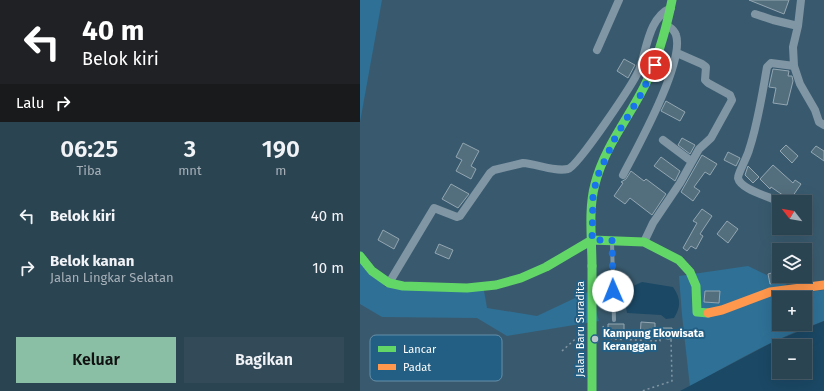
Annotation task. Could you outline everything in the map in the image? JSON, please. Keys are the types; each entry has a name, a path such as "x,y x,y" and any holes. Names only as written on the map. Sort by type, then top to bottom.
{"street":[{"path":"597,50 619,0"},
{"path":"801,0 798,26 793,48 794,66 800,84 815,110 819,122 824,125"},
{"path":"389,283 434,208 457,217 460,216 490,173 518,163 529,163 558,169 571,168 585,151 632,84 639,70 653,27 670,3"},
{"name":"Jalan Baru Suradita","path":"592,391 593,196 597,177 615,138 640,96 655,65 668,26 670,3"},
{"path":"755,14 798,26"},
{"path":"623,175 664,91 677,53 677,36 668,26"},
{"path":"644,242 653,223 680,182 691,160 699,149 709,141 732,97 708,84 705,80 706,67 677,53"},
{"path":"772,197 748,189 739,180 738,176 748,155 757,122 767,67 771,63 794,66"},
{"path":"663,140 691,160"},
{"path":"360,256 372,271 389,283 403,286 446,289 467,288 496,285 521,278 546,267 592,240 644,242 680,260 690,272 696,286 697,312 708,314 761,295 793,286 824,285"}],"lane":[{"path":"612,240 614,320"}],"path":[{"path":"603,325 606,336 612,339 660,341 660,338 671,339 672,381 642,391"}],"shaded area":[{"path":"360,0 382,0 360,122"},
{"path":"362,251 385,287 435,283 483,285 487,308 537,316 590,291 599,321 507,336 477,318 382,317 360,304 360,252"},
{"path":"748,266 772,278 772,283 783,283 799,291 772,291 772,331 798,331 779,339 772,339 772,342 690,387 679,276"},
{"path":"642,282 673,287 679,299 678,310 674,318 666,319 661,315 627,313 624,296 631,287"},
{"path":"824,290 824,321 812,325 812,292"},
{"path":"824,321 824,391 680,391 772,343 772,379 812,379 812,339 780,339 800,331 812,331 812,326"}],"building":[{"path":"749,0 789,0 784,14"},
{"path":"624,59 635,65 628,78 617,71"},
{"path":"773,69 789,71 788,76 792,76 793,81 787,105 773,103 776,88 769,87"},
{"path":"666,101 685,112 680,121 661,111"},
{"path":"682,138 695,145 690,154 678,145"},
{"path":"463,143 479,151 471,166 476,169 471,179 456,171 462,160 456,157"},
{"path":"786,145 798,156 792,163 780,151"},
{"path":"816,146 824,151 824,161 811,152"},
{"path":"728,152 740,158 736,166 724,160"},
{"path":"702,155 717,164 710,175 705,172 694,187 700,191 693,201 681,192"},
{"path":"661,157 680,171 675,181 654,166"},
{"path":"773,165 793,183 795,180 801,184 793,195 783,195 771,187 770,189 760,179"},
{"path":"748,166 759,177 753,183 745,175"},
{"path":"631,171 644,181 646,179 666,194 652,215 630,198 625,204 614,196 623,183 621,182 626,179"},
{"path":"451,184 469,194 458,208 442,199"},
{"path":"702,209 712,216 700,234 703,236 696,249 691,246 687,251 683,248 697,223 693,221"},
{"path":"727,221 738,229 728,243 717,234"},
{"path":"383,230 399,239 394,249 378,240"},
{"path":"439,244 453,250 449,259 435,253"},
{"path":"772,273 772,283 774,283 770,284 768,274"},
{"path":"705,291 720,291 719,303 704,302"},
{"path":"641,322 655,323 655,328 672,328 672,339 640,337"},
{"path":"608,324 624,324 624,338 608,338"}],"traffic: fast":[{"path":"592,266 591,214 595,184 604,158 638,99 653,66 664,33 672,0"},
{"path":"360,256 372,271 389,283 403,286 467,288 496,285 521,278 546,267 592,240 644,242 679,260 690,272 696,286 697,312 708,313"},
{"path":"592,266 592,391"}],"traffic: slow":[{"path":"708,313 722,310 770,292 824,285"}],"place":[{"name":"Kampung Ekowisata Keranggan","path":"595,339"}],"route":[{"path":"613,291 612,240 592,240 594,186 605,157 640,96 655,65"}]}
